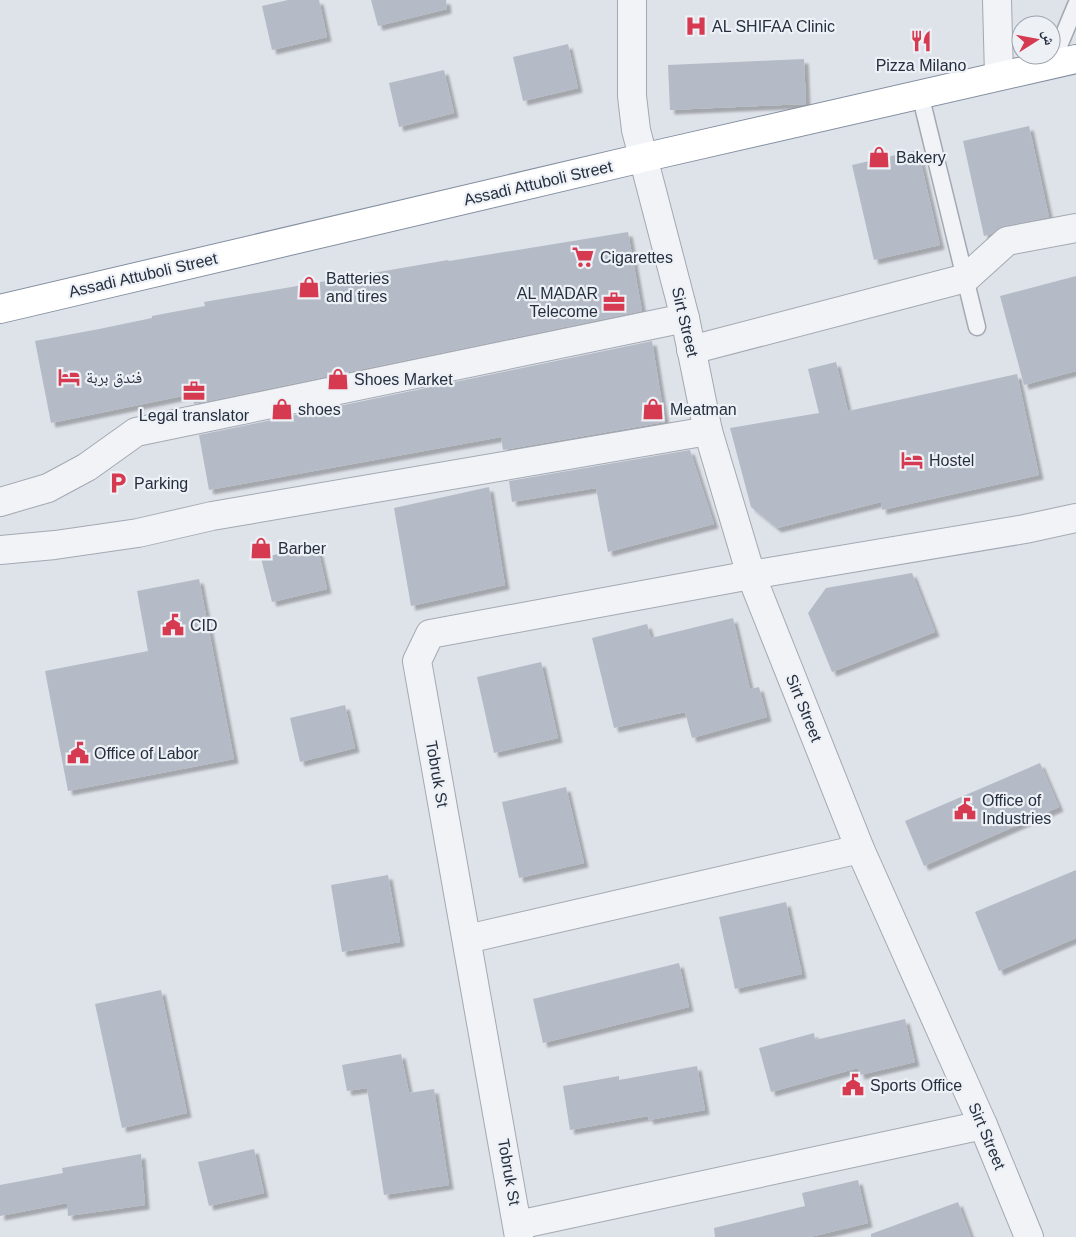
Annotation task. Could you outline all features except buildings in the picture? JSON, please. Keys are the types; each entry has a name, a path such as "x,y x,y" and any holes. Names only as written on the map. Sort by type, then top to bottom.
{"highway":[{"name":"Assadi Attuboli Street","path":"0,309 642,158 1064,62"}],"street":[{"name":"Sirt Street","path":"632,0 632,96 636,130 685,318 708,431 751,575 860,849 983,1125 1030,1237"},
{"path":"997,0 999,76"},
{"path":"691,350 966,278 1007,241 1076,228"},
{"path":"0,502 48,488 87,468 136,432 685,318"},
{"path":"0,550 55,545 138,533 212,516 708,431"},
{"path":"751,575 1025,529 1076,518"},
{"name":"Tobruk St","path":"519,1231 417,660 430,634 751,575"},
{"path":"467,939 860,849"},
{"path":"519,1231 983,1125"}],"lane":[{"path":"1064,62 1076,5"},
{"path":"920,94 977,327"}],"place":[{"name":"AL SHIFAA Clinic","path":"696,26"},
{"name":"Pizza Milano","path":"921,41"},
{"name":"Bakery","path":"879,157"},
{"name":"Cigarettes","path":"583,257"},
{"name":"Batteries and tires","path":"309,287"},
{"name":"AL MADAR Telecome","path":"614,302"},
{"name":"فندق بربة","path":"69,377"},
{"name":"Shoes Market","path":"338,379"},
{"name":"Legal translator","path":"194,391"},
{"name":"shoes","path":"282,409"},
{"name":"Meatman","path":"653,409"},
{"name":"Hostel","path":"912,460"},
{"name":"Parking","path":"118,483"},
{"name":"Barber","path":"261,548"},
{"name":"CID","path":"173,625"},
{"name":"Office of Labor","path":"78,753"},
{"name":"Office of Industries","path":"965,809"},
{"name":"Sports Office","path":"853,1085"}]}
